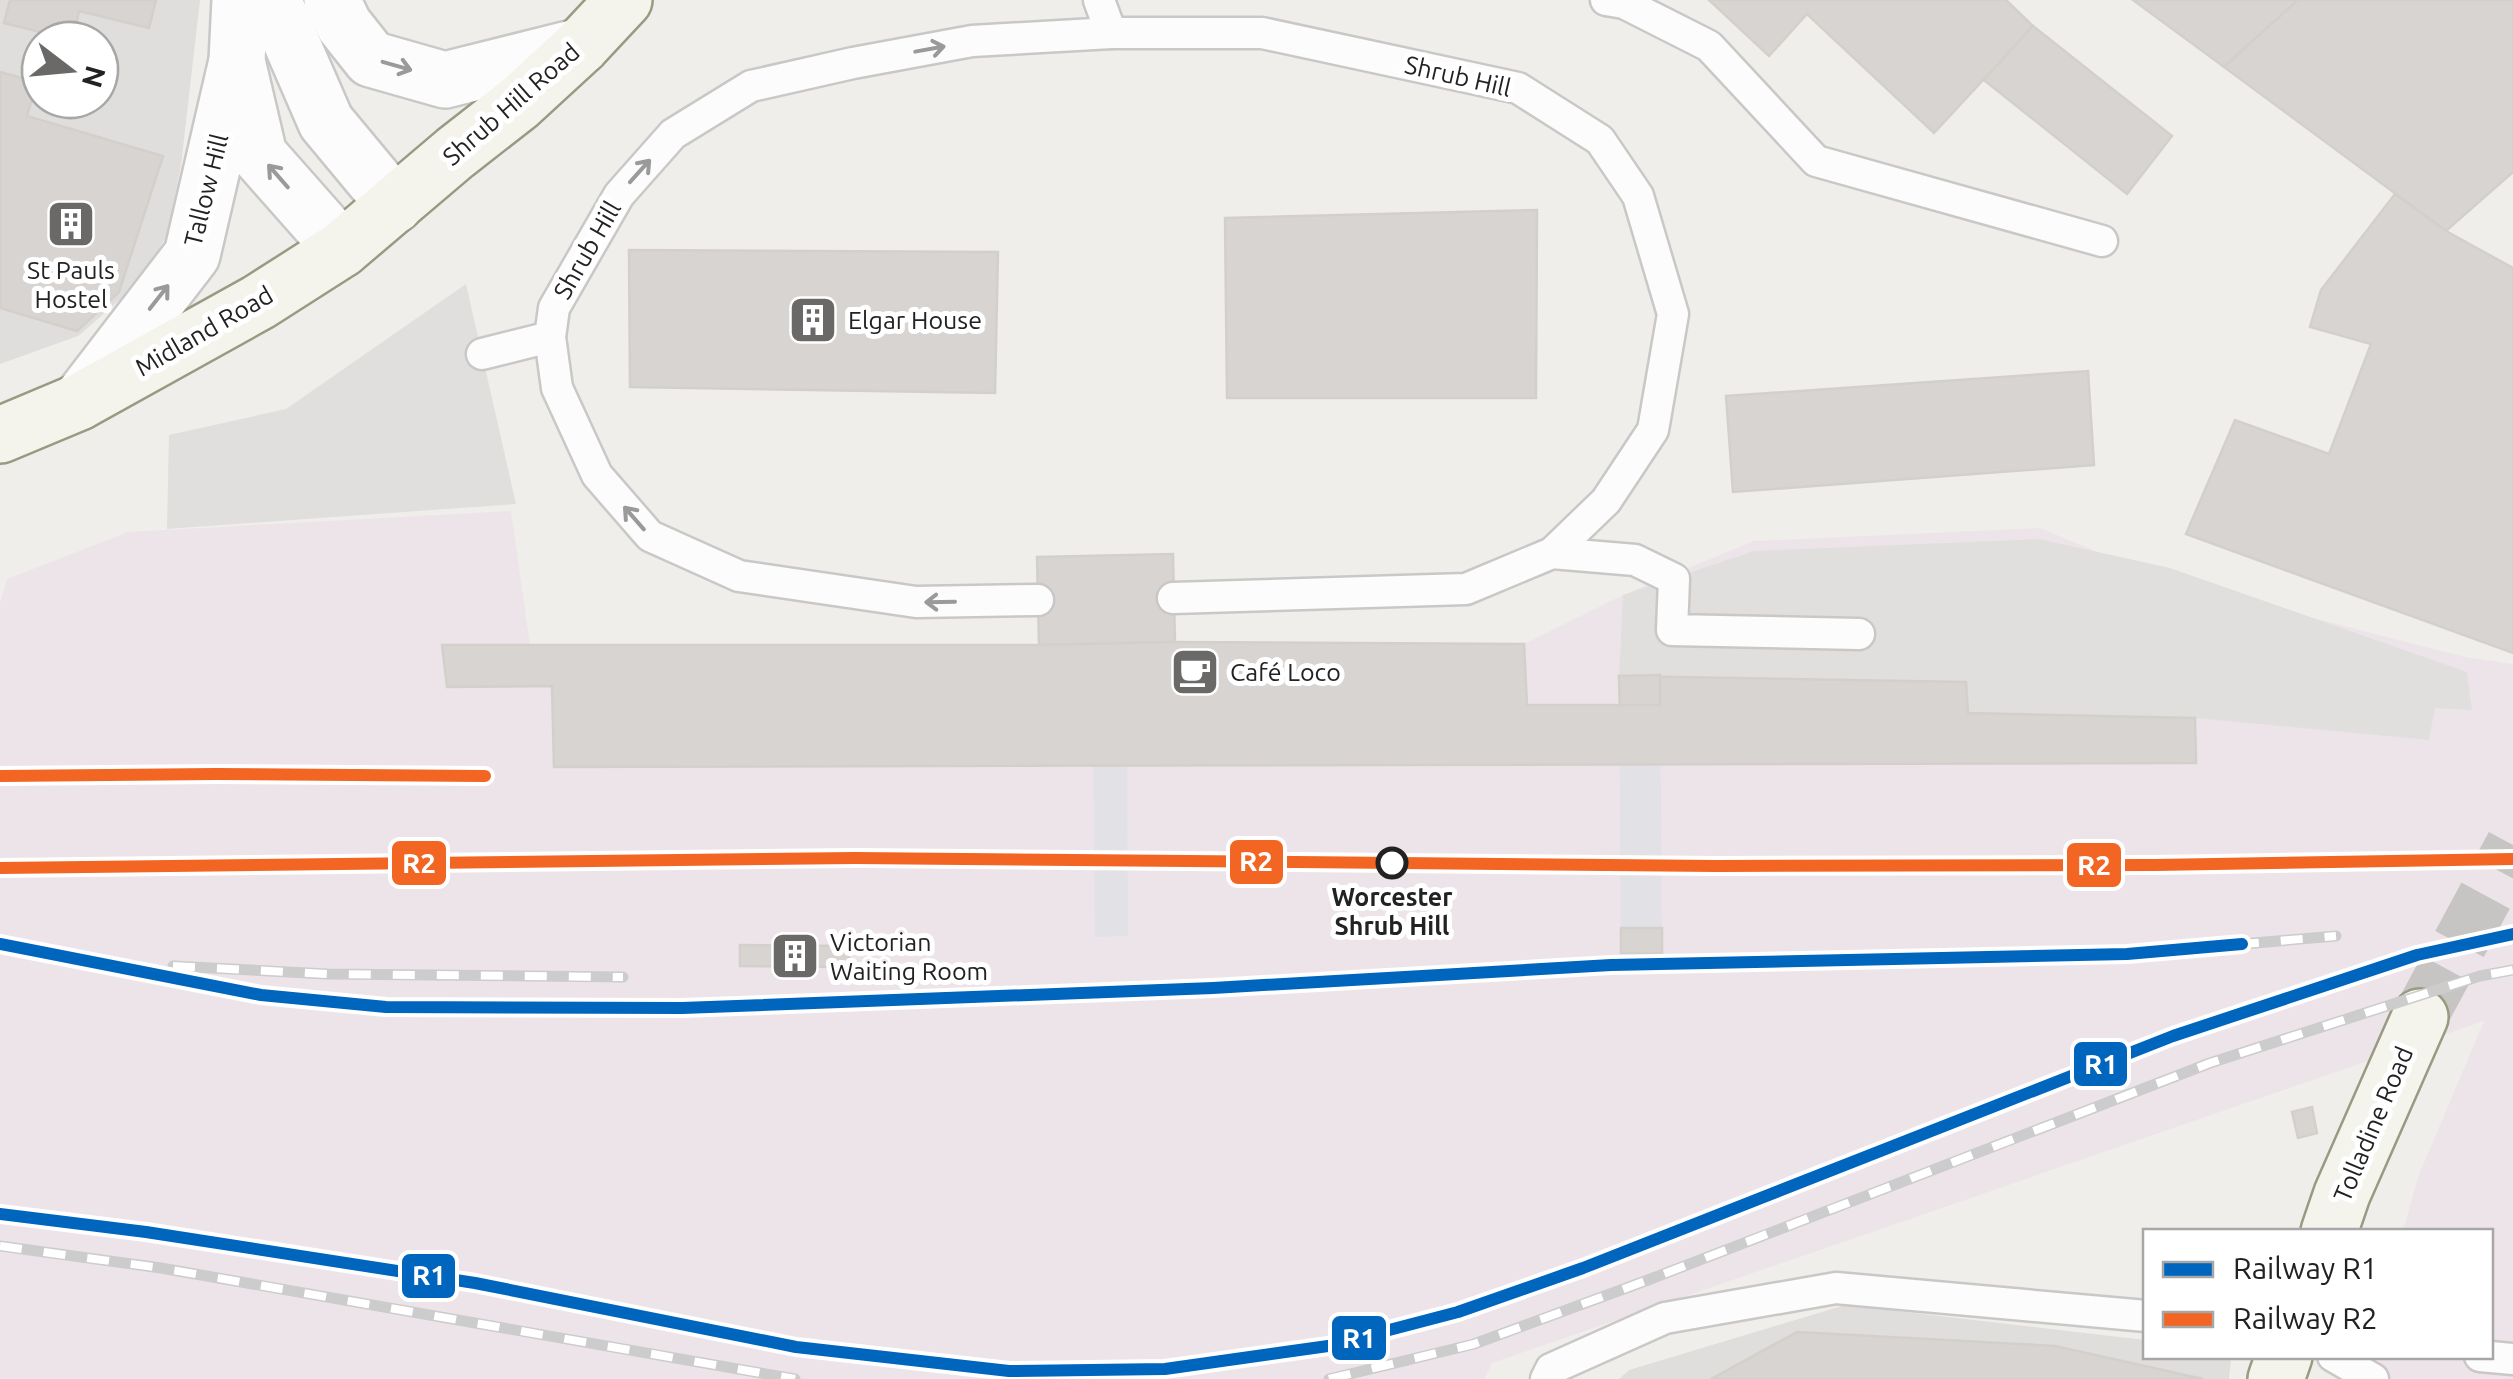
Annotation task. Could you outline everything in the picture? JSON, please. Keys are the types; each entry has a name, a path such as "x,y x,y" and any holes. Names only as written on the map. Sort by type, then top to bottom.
{"main road":[{"name":"Shrub Hill Road","path":"395,205 519,103 624,0"},
{"name":"Midland Road","path":"0,435 78,402 260,302 342,249 395,205"},
{"name":"Tolladine Road","path":"2329,1229 2420,1016"}],"street":[{"name":"Tallow Hill","path":"78,402 192,254 237,61 240,0"},
{"path":"273,0 326,122 395,205"},
{"path":"332,0 344,25 371,59 445,80 580,46"},
{"name":"Tallow Hill","path":"237,61 260,155 342,249"}],"lane":[{"path":"1100,0 1111,33"},
{"path":"1606,0 1624,3 1709,46 1816,161 2102,241"},
{"name":"Shrub Hill","path":"1038,600 916,602 739,576 650,536 598,476 557,388 550,337 554,308 619,195 673,134 751,86 853,62 972,41 1111,33 1262,33 1518,88 1600,140 1638,196 1673,314 1653,430 1606,501 1552,553 1466,589 1174,598"},
{"path":"482,354 550,337"},
{"path":"1552,553 1635,560 1674,579 1672,630 1859,634"},
{"path":"1546,1379 1552,1369 1665,1318 1836,1288 2143,1316"},
{"path":"2337,1359 2373,1379"}],"shaded area":[{"path":"0,0 200,0 181,165 167,235 139,283 78,336 0,364"},
{"path":"466,284 516,504 167,529 169,435 286,409"},
{"path":"511,511 530,645 1524,644 1623,595 1754,541 2040,528 2165,580 2465,657 2513,664 2513,1379 2355,1379 2367,1359 2493,1359 2493,1229 2404,1229 2418,1177 2484,1021 1492,1363 1484,1379 0,1379 0,603 7,579 128,532"},
{"path":"2039,539 2170,568 2467,672 2472,710 2435,708 2429,740 2195,718 1968,713 1965,682 1619,676 1623,595 1754,551"},
{"path":"1660,675 1662,953 1621,953 1619,676"},
{"path":"1093,719 1127,719 1128,936 1095,937"},
{"path":"1845,1305 2143,1340 2143,1359 2231,1359 2229,1379 1619,1379 1629,1370"}],"building":[{"path":"10,0 156,0 149,28 79,11 77,20 20,20 20,27 4,23"},
{"path":"1709,0 2006,0 2033,26 1934,133 1807,14 1769,56"},
{"path":"2133,0 2298,0 2224,67"},
{"path":"2298,0 2513,0 2513,172 2446,231 2224,67"},
{"path":"2033,26 2172,136 2127,194 1984,80"},
{"name":"St Pauls Hostel","path":"0,72 20,77 20,120 41,120 163,156 119,292 77,331 0,308"},
{"path":"2395,194 2446,231 2513,268 2513,653 2186,534 2235,420 2329,454 2371,344 2310,327 2321,290"},
{"path":"1537,210 1536,398 1227,398 1225,218"},
{"name":"Elgar House","path":"629,250 998,252 995,393 630,387"},
{"path":"2088,371 2094,465 1733,492 1726,396"},
{"path":"1173,554 1175,642 1039,645 1037,557"},
{"path":"1524,644 1527,705 1620,705 1619,676 1966,682 1968,713 2195,718 2196,763 554,767 552,686 447,687 442,645"},
{"path":"1660,675 1660,705 1620,705 1619,676"},
{"path":"1621,928 1662,928 1662,953 1621,953"},
{"name":"Victorian Waiting Room","path":"740,945 849,946 849,967 740,966"},
{"path":"2312,1107 2317,1133 2298,1138 2292,1112"},
{"path":"1797,1332 2055,1346 2203,1379 1711,1379"}],"tunnel":[{"path":"2420,1017 2513,845"}],"railway":[{"path":"0,1214 146,1232 475,1283 796,1347 1009,1371 1165,1369 1328,1346 1458,1312 1583,1268 2173,1036 2417,955 2513,934"},
{"path":"0,944 261,995 386,1007 682,1008 1213,988 1611,965 2127,954 2336,936"},
{"path":"173,966 327,974 623,977"},
{"path":"1329,1379 1474,1344 2210,1063 2480,976 2513,970"},
{"path":"0,1246 161,1268 795,1379"}],"rail line":[{"name":"R2","path":"0,776 485,776"},
{"name":"R2","path":"0,868 855,858 1717,866 2513,859"},
{"name":"R1","path":"0,1214 146,1232 475,1283 796,1347 1009,1371 1165,1369 1328,1346 1458,1312 1583,1268 2173,1036 2417,955 2513,934"},
{"name":"R1","path":"0,944 261,995 386,1007 682,1008 1213,988 1611,965 2127,954 2242,944"}],"place":[{"name":"St Pauls Hostel","path":"71,224"},
{"name":"Elgar House","path":"813,320"},
{"name":"Café Loco","path":"1195,672"},
{"name":"Worcester Shrub Hill","path":"1392,863"},
{"name":"Victorian Waiting Room","path":"795,956"}]}
